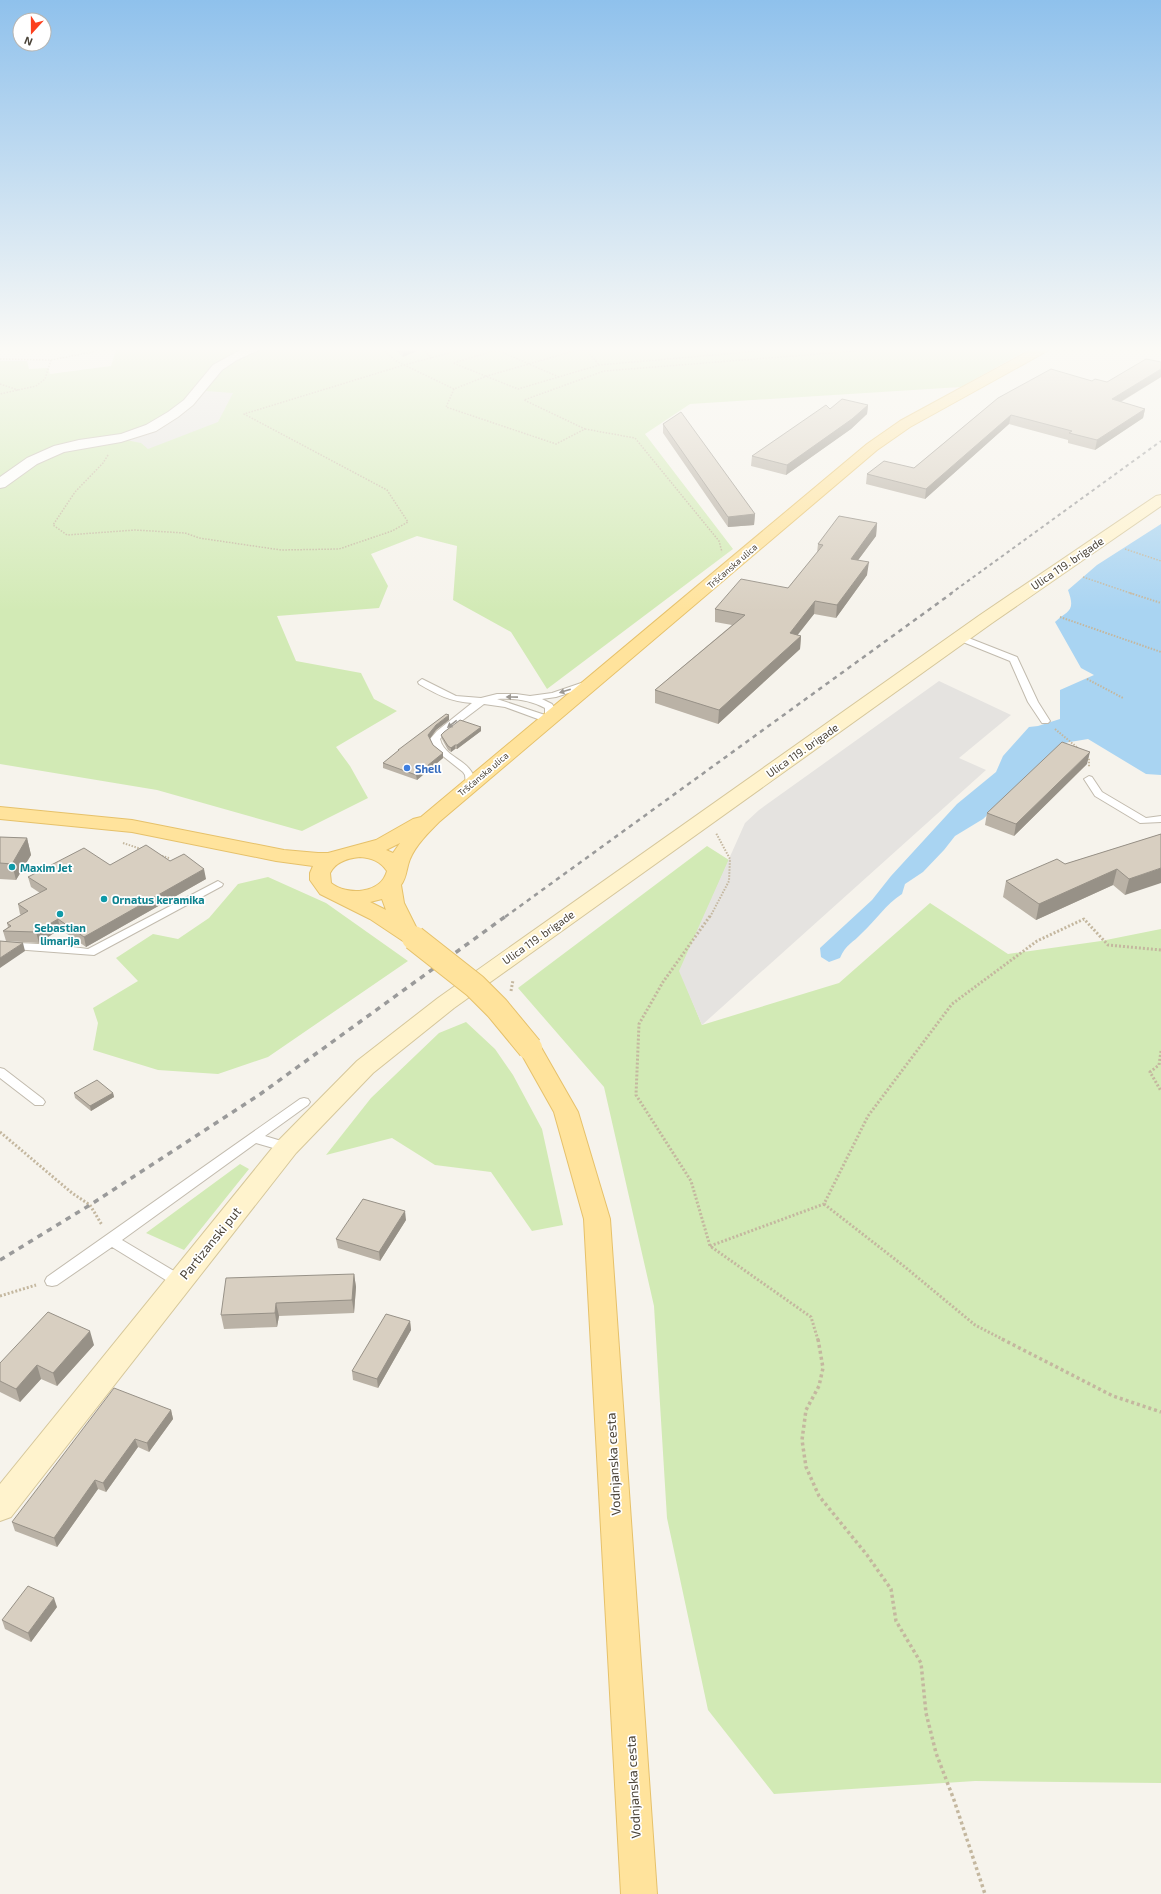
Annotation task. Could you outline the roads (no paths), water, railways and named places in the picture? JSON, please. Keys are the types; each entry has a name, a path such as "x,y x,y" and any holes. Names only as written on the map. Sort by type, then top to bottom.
{"main road":[{"name":"Tršćanska ulica","path":"437,813 872,447 889,435"},
{"name":"Ulica 119. brigade","path":"446,1003 961,638 1161,499"},
{"path":"0,813 85,820 129,826 174,834 220,845 302,859 323,860 346,854 362,852 376,853 388,858 393,877 393,903 411,936"},
{"path":"362,852 384,844 437,813"},
{"path":"334,858 321,869 320,878 331,890 354,897 371,895 393,877 401,856 407,847 437,813"},
{"name":"Vodnjanska cesta","path":"220,845 292,870 364,907 411,936 475,986 497,1008 530,1048 566,1112 597,1219 639,1894"},
{"name":"Partizanski put","path":"0,1507 286,1147 365,1067 446,1003"}],"street":[{"path":"0,484 17,470 46,454 67,446 129,435"}],"lane":[{"path":"961,638 1014,659 1034,702 1045,721"},
{"path":"422,682 454,699 483,700 505,697 532,698 553,695 596,680"},
{"path":"483,700 518,708 549,720 551,710 549,706 532,698"},
{"path":"471,785 470,775 466,770 437,747 435,739 483,700"},
{"path":"1089,780 1098,794 1144,822 1161,819"},
{"path":"0,945 58,948 90,953 218,884"},
{"path":"0,1072 39,1102"},
{"path":"52,1281 112,1240 304,1102"},
{"path":"255,1138 286,1147"},
{"path":"112,1240 179,1281"}],"water":[{"path":"1161,524 1161,775 1146,774 1088,739 1064,743 983,819 955,836 923,872 905,884 902,894 881,912 847,947 840,958 829,962 821,957 820,948 872,900 891,876 957,804 996,772 1003,756 1029,727 1038,726 1060,719 1060,690 1094,675 1081,668 1055,622 1071,607 1068,590 1097,565"}],"railway":[{"path":"950,594 1161,441"},
{"path":"505,917 952,593"},
{"path":"0,1260 90,1205 259,1095 506,916"}],"place":[{"name":"Shell","path":"407,768"},
{"name":"Maxim Jet","path":"12,867"},
{"name":"Ornatus keramika","path":"104,899"},
{"name":"Sebastian limarija","path":"60,914"}]}
